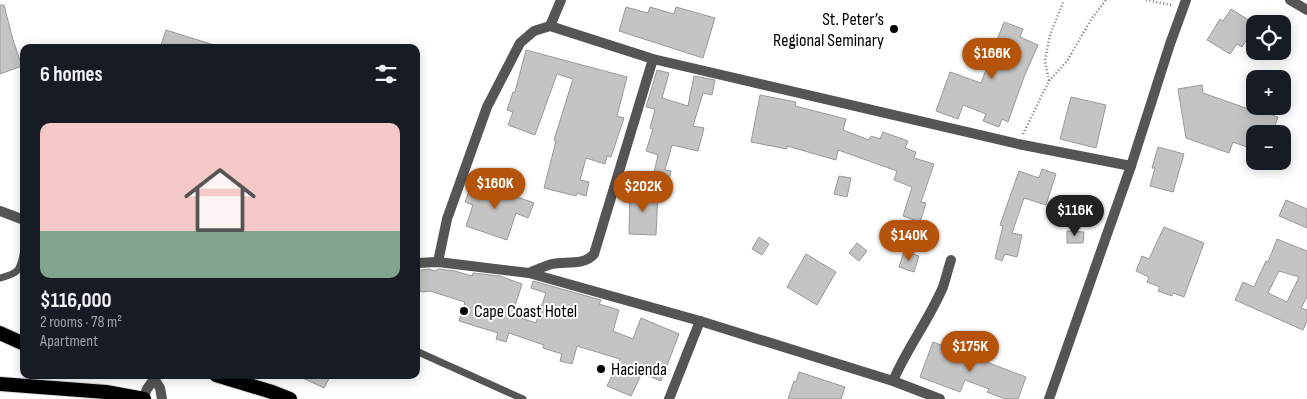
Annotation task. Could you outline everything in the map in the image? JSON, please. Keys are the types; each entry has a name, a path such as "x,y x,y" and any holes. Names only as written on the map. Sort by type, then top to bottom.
{"highway":[{"path":"0,333 20,342"},
{"path":"0,344 20,343"},
{"path":"229,379 290,399"},
{"path":"0,384 106,392 143,399"},
{"path":"62,389 83,399"}],"street":[{"path":"550,26 561,0"},
{"path":"1290,0 1307,10"},
{"path":"1049,399 1131,166 1182,1"},
{"path":"438,262 447,219 487,107 520,43 534,31 550,26 653,59 1018,144 1131,166"},
{"path":"528,273 553,264 585,261 594,254 653,59"},
{"path":"0,211 20,218"},
{"path":"893,381 900,363 920,332 943,286 951,260"},
{"path":"420,263 438,262 528,273 700,321 893,381 940,399"},
{"path":"669,399 700,321"},
{"path":"143,399 153,379"},
{"path":"156,379 162,399"}],"lane":[{"path":"0,278 18,271 20,264"},
{"path":"420,353 522,399"}],"path":[{"path":"1049,81 1045,61 1050,35 1064,0"},
{"path":"1018,144 1049,81 1068,61 1092,18 1106,0"},
{"path":"1146,0 1173,6 1182,1"}],"building":[{"path":"0,5 4,5 20,60 20,67 0,74"},
{"path":"626,7 648,13 650,7 674,14 676,7 715,18 703,58 619,31"},
{"path":"1231,9 1246,18 1246,41 1242,47 1237,44 1230,54 1207,40 1220,19 1223,21"},
{"path":"1004,22 1023,29 1020,37 1038,45 1008,122 1002,119 999,127 983,121 986,114 963,105 958,119 936,111 950,72 981,83"},
{"path":"166,30 211,44 161,44"},
{"path":"526,50 627,77 617,116 624,118 611,157 607,156 605,164 586,158 580,180 589,182 586,196 577,193 576,196 544,188 556,141 554,140 573,79 557,74 535,135 508,125 513,112 507,110 513,92 515,92"},
{"path":"657,70 669,73 662,98 688,106 694,76 715,80 712,95 703,93 693,126 704,128 698,151 672,145 665,170 671,171 666,194 650,191 658,155 646,151 653,129 650,128 655,109 646,107"},
{"path":"1202,85 1203,93 1246,108 1246,115 1272,115 1278,117 1275,125 1246,125 1246,147 1233,142 1229,153 1186,138 1178,89"},
{"path":"760,95 796,102 795,106 846,119 843,130 869,140 871,136 880,139 883,132 908,141 905,148 916,152 914,158 934,164 921,202 926,203 920,222 903,216 912,187 894,180 897,171 838,150 836,160 787,146 787,149 751,142"},
{"path":"1071,97 1106,105 1096,148 1060,139"},
{"path":"1158,147 1184,154 1173,192 1150,186 1155,168 1152,168"},
{"path":"1042,169 1056,174 1046,205 1024,198 1012,233 1022,235 1017,257 1005,254 1002,261 995,258 1003,226 1000,225 1019,171 1039,178"},
{"path":"839,176 851,178 847,197 834,194"},
{"path":"473,181 534,203 528,218 516,213 507,240 466,226 473,205 465,202"},
{"path":"630,192 658,193 656,235 629,234"},
{"path":"1286,200 1307,209 1307,228 1279,216"},
{"path":"1164,227 1204,243 1184,297 1173,293 1172,296 1158,291 1160,287 1147,282 1149,277 1136,271 1142,256 1149,259"},
{"path":"1067,231 1084,232 1083,243 1067,243"},
{"path":"759,237 769,244 762,255 752,249"},
{"path":"1277,239 1307,251 1307,297 1301,308 1307,310 1307,321 1303,330 1235,300 1243,282 1254,287 1266,261 1268,262","holes":["1279,271 1299,277 1287,302 1268,293"]},
{"path":"857,243 867,251 859,261 849,253"},
{"path":"904,251 919,256 914,272 899,267"},
{"path":"806,254 836,272 817,305 787,287"},
{"path":"429,269 435,271 438,269 472,276 473,273 500,276 522,284 512,315 536,323 546,293 531,288 533,281 601,300 599,304 619,310 613,331 633,339 641,318 679,334 661,381 642,373 631,396 607,386 620,359 577,346 572,364 560,361 562,354 543,348 544,345 509,333 506,342 496,339 498,333 459,321 465,302 430,291 420,291 420,270"},
{"path":"933,342 1026,377 1018,399 1005,399 987,392 989,389 965,380 960,392 920,377"},
{"path":"799,372 845,387 841,399 788,399"},
{"path":"305,379 329,379 324,388"}],"place":[{"name":"St. Peter’s Regional Seminary","path":"894,29"},
{"name":"Cape Coast Hotel","path":"464,311"},
{"name":"Hacienda","path":"601,369"}]}
